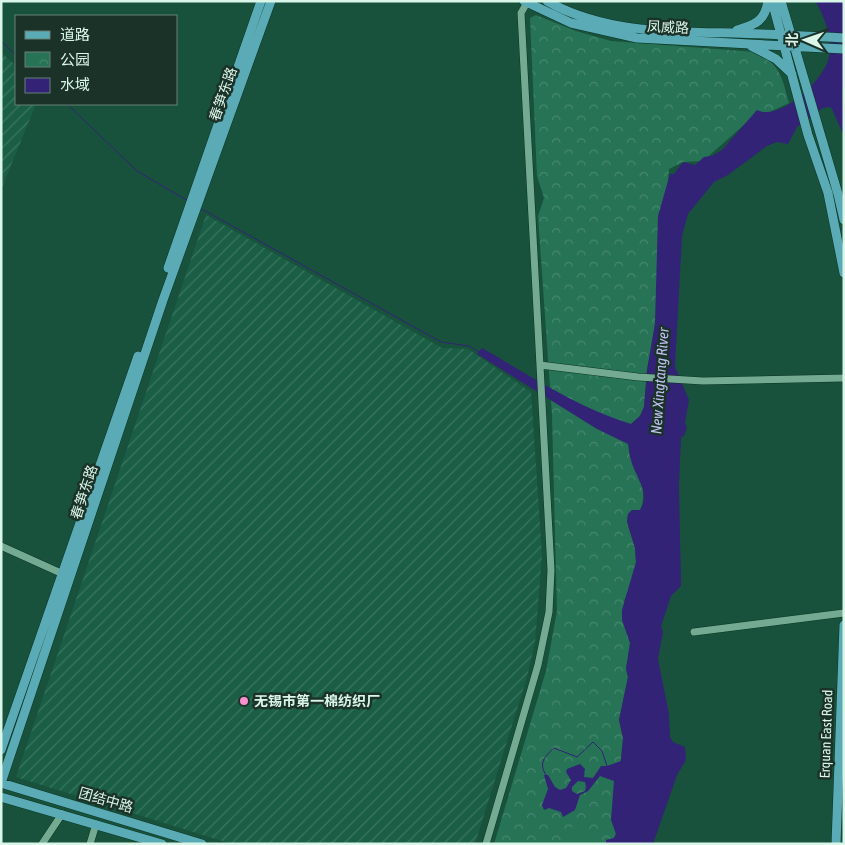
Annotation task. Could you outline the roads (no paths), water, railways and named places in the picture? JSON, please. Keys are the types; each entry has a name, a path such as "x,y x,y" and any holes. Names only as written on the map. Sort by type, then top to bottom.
{"main road":[{"name":"春笋东路","path":"198,195 261,1"},
{"name":"春笋东路","path":"198,195 271,1"},
{"name":"凤威路","path":"547,1 576,14 634,28 656,31 844,38"},
{"path":"728,33 761,22 770,1"},
{"path":"770,1 800,67 844,220"},
{"path":"781,1 786,35"},
{"name":"凤威路","path":"526,2 571,23 616,35 655,40 844,49"},
{"path":"745,44 776,59 792,74"},
{"path":"790,46 792,74 808,135 828,193 844,273"},
{"path":"192,210 198,195"},
{"name":"春笋东路","path":"1,750 192,210"},
{"name":"春笋东路","path":"1,783 192,210"},
{"name":"Erquan East Road","path":"836,844 844,625"},
{"name":"团结中路","path":"1,783 202,844"},
{"name":"团结中路","path":"1,797 162,844"}],"street":[{"path":"486,844 538,665 549,612 551,570 522,48 521,13 526,2"},
{"path":"540,365 638,377 703,380 844,378"},
{"path":"1,546 63,574"},
{"path":"694,632 844,613"},
{"path":"42,844 62,814"},
{"path":"90,844 96,824"}],"water":[{"name":"New Xingtang River","path":"815,1 844,1 844,83 842,91 844,136 831,107 823,108 797,127 788,144 777,142 767,146 728,175 714,182 688,214 682,236 675,367 689,400 685,423 687,427 684,436 681,437 679,486 681,586 671,596 661,626 663,632 658,659 669,714 670,737 673,742 685,747 686,760 677,775 653,844 606,844 606,840 614,838 616,834 611,820 614,781 600,776 588,791 580,795 575,810 563,817 561,812 549,808 544,810 542,805 548,789 544,775 548,775 555,787 560,790 566,788 571,780 566,772 567,769 580,764 585,769 584,777 593,778 601,766 621,761 623,738 619,720 628,677 626,669 630,643 622,620 622,610 636,562 635,548 627,522 628,514 632,510 640,510 644,497 643,491 630,458 628,444 597,429 477,354 482,348 554,390 611,417 631,424 640,416 644,407 647,370 655,324 658,216 670,174 674,174 683,162 695,165 704,157 712,156 722,150 757,110 767,112 777,110 789,104 811,87 826,66 830,50 829,35","holes":["578,781 585,782 585,791 577,794 572,791 572,787"]}],"waterway":[{"path":"1,41 15,54"},
{"path":"68,105 137,171 188,201"},
{"path":"200,208 441,342 469,346 479,352"},
{"path":"546,775 543,763 545,757 554,748 577,757 593,742 602,751 607,766"}],"place":[{"name":"无锡市第一棉纺织厂","path":"244,701"}]}
